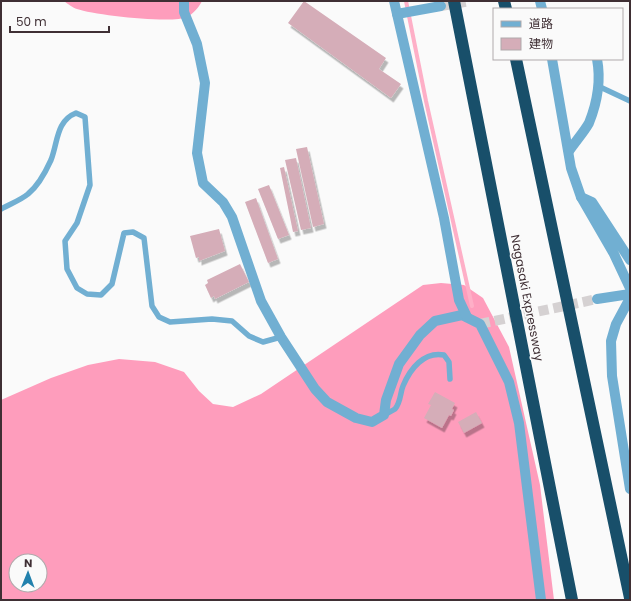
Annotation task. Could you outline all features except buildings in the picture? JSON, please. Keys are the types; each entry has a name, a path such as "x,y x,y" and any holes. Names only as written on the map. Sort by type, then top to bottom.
{"highway":[{"name":"Nagasaki Expressway","path":"454,1 572,600"},
{"path":"516,60 630,598"}],"street":[{"path":"184,1 184,12 196,44 204,83 197,153 203,183 223,202 232,217 261,301 281,337 315,389 328,402 356,418 372,422 384,415 386,400 399,364 420,335 436,321 462,315 480,324 509,382 518,423 541,600"},
{"path":"394,1 398,13 444,218 459,300 467,317"},
{"path":"398,13 441,6"},
{"path":"552,60 571,168 581,197 614,254 630,288"},
{"path":"569,151 588,123 598,86 599,69 597,60"},
{"path":"581,197 592,202 630,260"},
{"path":"597,299 630,294"},
{"path":"630,298 616,324 611,341 612,376 630,489"}],"lane":[{"path":"598,86 630,102"},
{"path":"1,209 28,194 39,182 50,161 60,128 68,117 76,113 85,117 90,186 77,223 65,241 67,269 77,288 87,294 101,295 112,284 124,234 133,232 144,238 152,306 159,317 170,322 212,319 232,321 249,336 263,342 281,337"},
{"path":"384,415 394,409 400,399 402,387 414,366 426,357 436,353 444,355 449,362 450,379"}],"shaded area":[{"path":"64,1 202,1 196,10 187,17 166,20 99,14 74,8"},
{"path":"441,283 464,285 483,298 509,347 540,485 554,600 1,600 1,400 51,378 88,365 119,359 155,362 184,372 199,391 213,404 233,407 261,394 423,285"}],"waterway":[{"path":"406,1 426,101 472,306"}],"tunnel":[{"path":"441,6 470,1"},
{"path":"480,324 597,299"}]}
